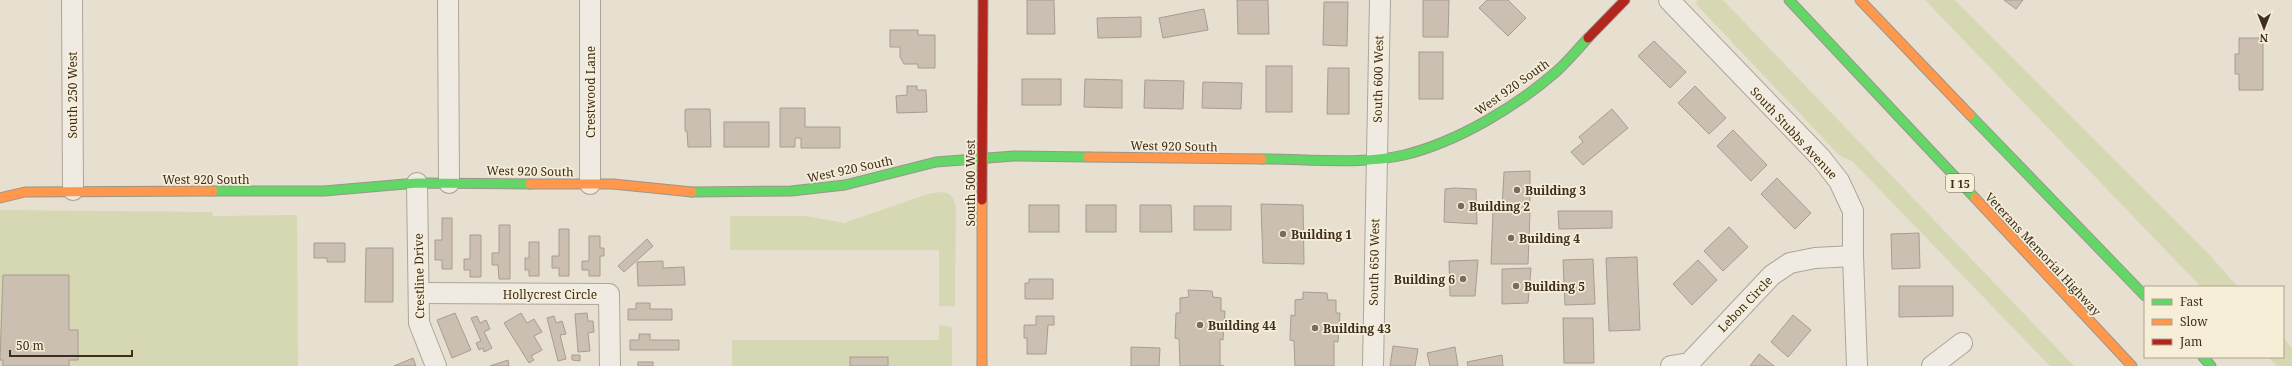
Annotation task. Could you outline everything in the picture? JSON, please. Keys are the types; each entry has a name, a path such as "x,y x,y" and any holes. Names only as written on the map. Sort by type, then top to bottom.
{"main road":[{"name":"South 500 West","path":"982,366 983,0"},
{"name":"West 920 South","path":"0,198 26,192 73,190 324,191 417,183 629,185 685,192 808,190 845,184 918,166 982,158 1014,156 1351,160 1402,155 1440,144 1491,119 1557,71 1626,0"},
{"name":"Veterans Memorial Highway","path":"1788,0 2132,366"},
{"path":"1860,0 2144,295"},
{"name":"West 920 South","path":"6,185 26,192"},
{"path":"2204,358 2211,366"}],"street":[{"name":"South 250 West","path":"72,0 73,190"},
{"path":"448,0 449,183"},
{"name":"Crestwood Lane","path":"590,0 590,184"},
{"name":"South 600 West","path":"1377,158 1380,0"},
{"name":"South Stubbs Avenue","path":"1669,0 1821,158 1839,181 1853,211 1857,366"},
{"name":"South 650 West","path":"1373,366 1377,158"},
{"name":"Crestline Drive","path":"417,183 420,323 436,366"},
{"name":"Lebon Circle","path":"1671,366 1689,363 1772,275 1790,263 1815,258 1853,256"},
{"name":"Hollycrest Circle","path":"420,293 609,294 610,366"},
{"path":"1932,366 1962,343"}],"green space":[{"path":"1698,0 1723,0 2074,366 2050,366 1853,162 1839,155 1695,3"},
{"path":"1925,0 1955,0 2207,252 2237,286 2200,286"},
{"path":"941,192 948,193 952,196 956,207 955,306 939,306 939,250 730,250 730,216 806,216 844,223 928,194"},
{"path":"0,210 212,212 213,216 297,215 298,366 0,366"},
{"path":"939,325 952,327 952,366 732,366 732,340 939,340"},
{"path":"2284,338 2292,348 2292,366 2277,366 2269,358 2284,358"}],"building":[{"path":"1027,0 1054,0 1055,34 1027,34"},
{"path":"1237,0 1268,0 1269,34 1238,34"},
{"path":"1423,0 1449,0 1448,37 1423,37"},
{"path":"1487,0 1508,0 1526,18 1508,36 1479,8"},
{"path":"2004,0 2023,0 2016,9"},
{"path":"1324,2 1348,2 1347,46 1323,45"},
{"path":"1204,9 1208,30 1163,38 1159,18"},
{"path":"1141,17 1141,37 1098,38 1097,18"},
{"path":"890,30 918,30 918,35 935,35 935,68 918,68 918,64 904,64 900,57 900,47 890,47"},
{"path":"2239,38 2263,38 2263,90 2239,90 2239,74 2235,74 2235,54 2239,54"},
{"path":"1654,41 1686,72 1670,88 1638,56"},
{"path":"1419,52 1443,52 1443,99 1419,99"},
{"path":"1266,66 1292,66 1292,112 1266,112"},
{"path":"1328,68 1349,68 1349,114 1327,114"},
{"path":"1022,79 1061,79 1061,105 1022,105"},
{"path":"1085,79 1122,80 1122,108 1084,107"},
{"path":"1145,80 1184,81 1183,109 1144,108"},
{"path":"1203,82 1242,83 1241,109 1202,108"},
{"path":"907,86 917,86 917,90 926,90 927,112 897,113 896,96 907,95"},
{"path":"1695,86 1726,118 1709,134 1678,103"},
{"path":"780,108 805,108 805,127 840,127 840,148 801,148 801,138 795,138 795,147 780,147"},
{"path":"710,109 711,147 688,147 687,131 685,131 685,110"},
{"path":"1612,109 1628,128 1583,165 1571,152 1583,142 1579,137"},
{"path":"724,122 769,122 769,147 724,147"},
{"path":"1733,130 1767,165 1751,181 1717,146"},
{"name":"Building 3","path":"1530,171 1530,208 1502,208 1504,172"},
{"path":"1777,178 1811,213 1795,229 1761,194"},
{"name":"Building 2","path":"1445,189 1476,189 1477,224 1444,222"},
{"name":"Building 1","path":"1261,204 1303,205 1304,264 1263,263"},
{"path":"1029,205 1059,205 1059,232 1029,232"},
{"path":"1086,205 1116,205 1116,232 1086,232"},
{"path":"1140,205 1171,205 1172,232 1140,232"},
{"path":"1194,206 1231,206 1231,230 1194,230"},
{"name":"Building 4","path":"1493,211 1530,212 1528,264 1491,264"},
{"path":"1558,211 1612,211 1612,228 1559,229"},
{"path":"442,218 452,218 452,269 442,269 442,260 435,260 435,240 442,240"},
{"path":"499,225 510,225 510,279 499,279 498,265 492,265 492,253 499,253"},
{"path":"1729,227 1748,247 1723,271 1704,251"},
{"path":"559,229 569,229 569,276 559,276 559,268 552,268 552,256 559,256"},
{"path":"1919,233 1920,268 1892,269 1891,234"},
{"path":"470,235 481,235 481,277 470,277 470,270 464,270 464,259 470,259"},
{"path":"589,236 600,236 600,248 604,248 604,256 600,256 600,276 589,276 589,270 582,270 582,261 589,261"},
{"path":"647,239 653,246 624,272 618,266"},
{"path":"529,242 539,242 539,276 529,276 529,270 525,270 525,258 529,258"},
{"path":"314,243 345,243 345,262 327,262 327,258 314,258"},
{"path":"366,248 393,248 393,302 365,302"},
{"path":"1637,257 1640,330 1609,331 1606,258"},
{"path":"1593,259 1595,304 1565,305 1563,260"},
{"name":"Building 6","path":"1478,260 1475,296 1450,296 1449,261"},
{"path":"1698,260 1717,280 1692,305 1673,284"},
{"path":"663,261 663,268 684,267 685,285 638,286 637,262"},
{"name":"Building 5","path":"1531,268 1528,303 1502,304 1502,269"},
{"path":"3,275 69,275 69,330 78,330 78,360 69,360 69,366 3,366 3,360 0,360"},
{"path":"1029,279 1053,279 1053,299 1025,299 1025,283 1029,283"},
{"path":"1899,286 1953,286 1953,316 1899,317"},
{"name":"Building 44","path":"1188,290 1212,291 1213,297 1221,298 1221,311 1225,311 1223,340 1220,339 1220,365 1224,366 1180,366 1179,339 1175,338 1176,313 1180,313 1180,298 1189,297"},
{"name":"Building 43","path":"1303,292 1327,293 1328,300 1336,300 1336,313 1340,313 1338,342 1334,341 1334,366 1295,366 1294,341 1290,340 1291,315 1295,316 1295,300 1303,299"},
{"path":"636,303 650,303 650,309 672,309 672,320 628,320 628,309 636,309"},
{"path":"455,313 471,350 452,358 437,320"},
{"path":"521,313 527,323 534,319 542,332 534,336 542,350 531,356 534,360 529,363 504,323"},
{"path":"587,313 588,321 593,321 594,332 588,333 590,351 578,352 575,314"},
{"path":"1793,315 1811,330 1788,357 1771,342"},
{"path":"477,316 480,323 486,320 490,329 484,332 492,348 484,352 483,348 479,350 476,343 481,341 471,318"},
{"path":"554,316 556,323 562,321 566,334 560,335 566,359 558,361 547,318"},
{"path":"1036,316 1054,316 1054,325 1048,325 1046,354 1027,354 1027,338 1024,338 1024,325 1036,325"},
{"path":"1563,318 1593,318 1594,363 1564,363"},
{"path":"639,334 650,334 650,340 679,340 679,350 630,350 630,340 639,340"},
{"path":"1393,346 1418,349 1415,366 1390,366"},
{"path":"1131,347 1160,348 1159,366 1131,366"},
{"path":"1455,347 1458,366 1430,366 1427,353"},
{"path":"1759,354 1774,366 1750,366"},
{"path":"572,355 580,355 580,361 572,360"},
{"path":"1502,355 1503,366 1468,366 1467,362"},
{"path":"850,357 888,357 888,366 850,366"},
{"path":"413,358 416,366 394,366"},
{"path":"508,360 509,366 490,366"},
{"path":"638,362 653,362 653,366 638,366"}],"traffic: fast":[{"path":"1789,0 1975,198"},
{"path":"1262,159 1334,161 1370,160 1404,155 1424,149 1465,132 1505,110 1557,71 1588,38"},
{"path":"1970,115 2144,295"},
{"path":"692,192 791,191 845,185 936,162 1014,156 1088,157"},
{"path":"213,191 324,191 417,183 530,184"},
{"path":"2204,358 2211,366"}],"traffic: slow":[{"path":"1860,0 1970,115"},
{"path":"1088,157 1262,159"},
{"path":"530,184 613,184 692,192"},
{"path":"0,198 25,192 213,191"},
{"path":"1975,198 2132,366"},
{"path":"982,200 982,366"}],"traffic: jam":[{"path":"982,200 983,0"},
{"path":"1588,38 1625,0"}],"place":[{"name":"Building 3","path":"1517,190"},
{"name":"Building 2","path":"1461,206"},
{"name":"Building 1","path":"1283,234"},
{"name":"Building 4","path":"1511,238"},
{"name":"Building 6","path":"1463,279"},
{"name":"Building 5","path":"1516,286"},
{"name":"Building 44","path":"1200,325"},
{"name":"Building 43","path":"1315,328"}]}
